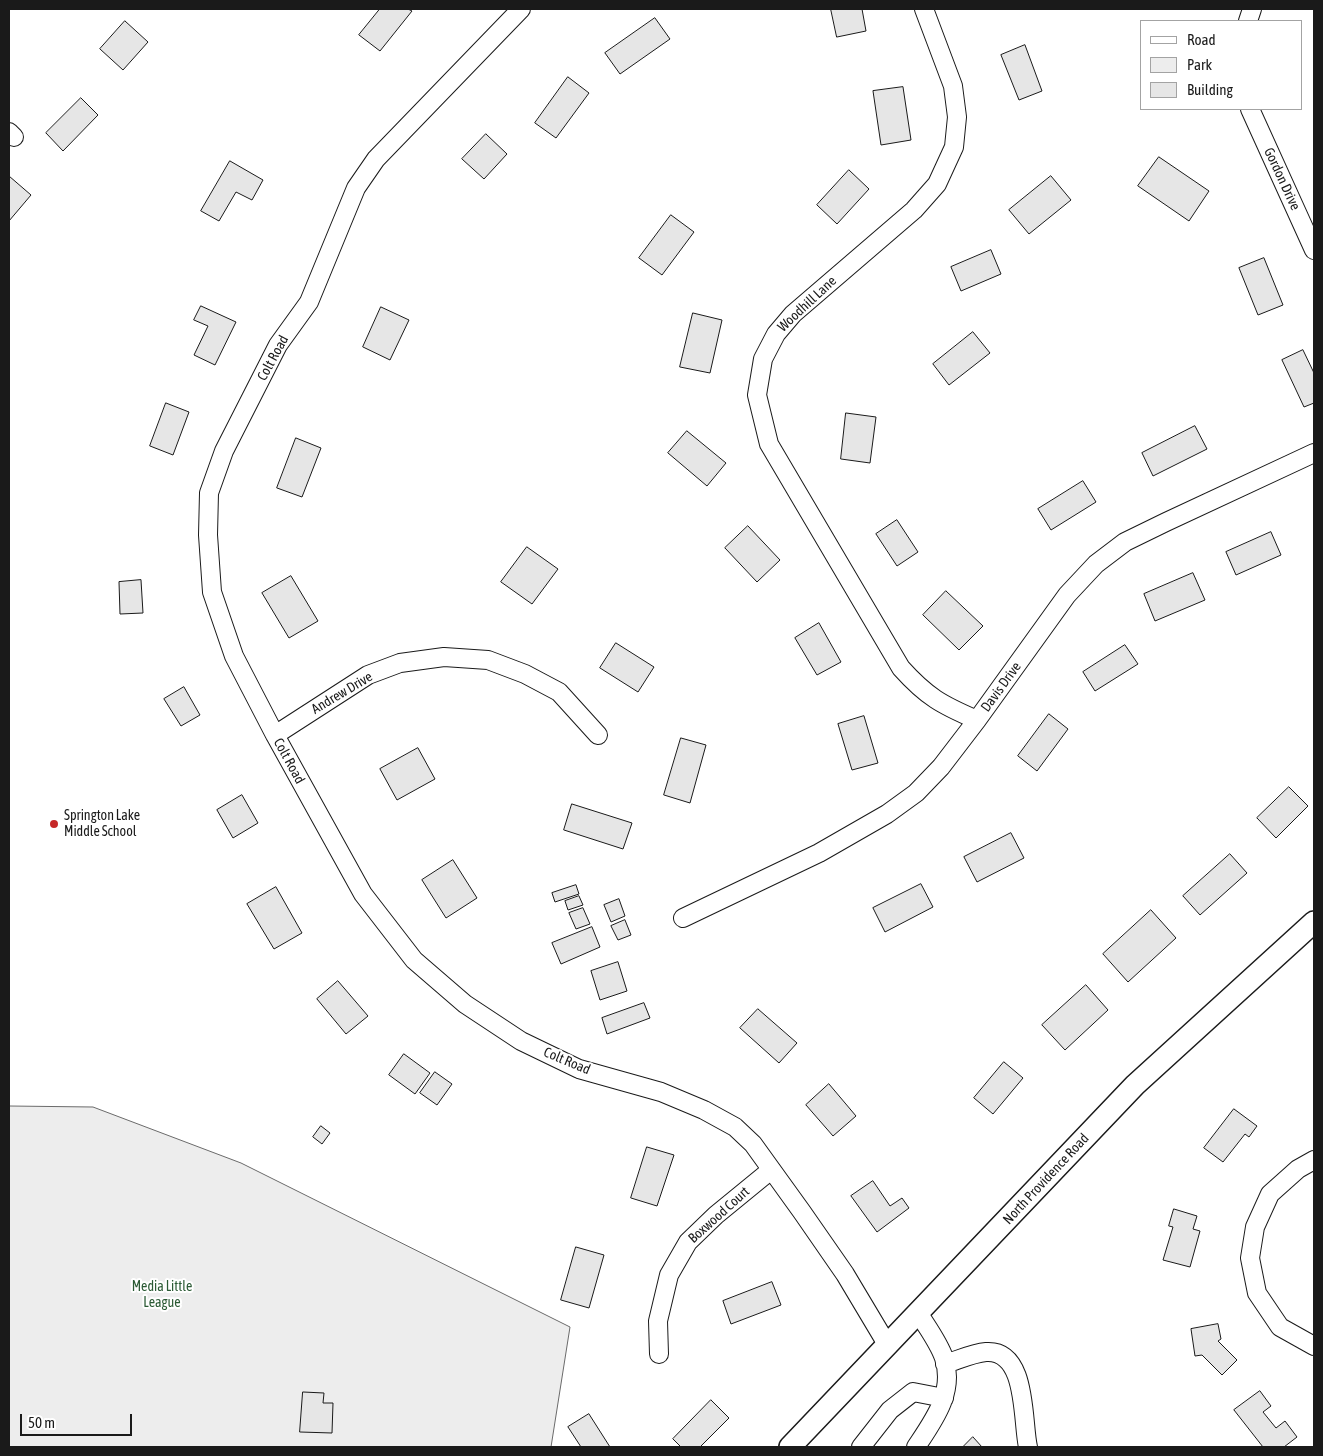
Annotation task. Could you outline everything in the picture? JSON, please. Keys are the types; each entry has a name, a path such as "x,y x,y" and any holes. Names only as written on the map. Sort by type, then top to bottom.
{"main road":[{"name":"North Providence Road","path":"790,1447 919,1314 1135,1085 1314,922"}],"street":[{"name":"Colt Road","path":"521,9 376,159 356,188 309,302 278,345 224,451 209,493 208,535 212,592 234,656 275,735 363,894 414,960 465,1004 522,1041 578,1069 661,1092 704,1110 735,1127 754,1144 845,1274 888,1346"},
{"name":"Woodhill Lane","path":"924,9 953,86 957,117 954,147 937,184 914,210 793,314 776,334 763,359 757,395 769,444 901,668 920,690 942,705 976,720"},
{"name":"Gordon Drive","path":"1250,110 1314,250"},
{"name":"Davis Drive","path":"683,918 819,853 887,814 916,793 940,767 1067,596 1096,564 1125,542 1314,453"},
{"name":"Andrew Drive","path":"275,735 368,675 400,663 444,657 488,660 525,674 559,692 598,735"},
{"path":"1314,1160 1298,1169 1270,1194 1255,1226 1250,1258 1257,1293 1280,1327 1314,1346"},
{"name":"Boxwood Court","path":"659,1354 658,1321 669,1275 688,1242 716,1215 771,1170"},
{"path":"916,1447 938,1413 944,1398 947,1381 944,1357 919,1314"},
{"path":"945,1364 988,1352 1002,1356 1014,1369 1020,1385 1028,1447"},
{"path":"861,1447 890,1410 913,1392 944,1398"}],"green space":[{"name":"Media Little League","path":"9,1106 93,1107 241,1163 570,1327 551,1447 9,1447"}],"building":[{"path":"380,9 408,9 412,11 380,51 359,35"},
{"path":"831,9 862,9 866,31 837,37"},
{"path":"655,18 670,39 620,74 605,53"},
{"path":"125,21 148,42 123,70 100,49"},
{"path":"1025,45 1042,91 1019,100 1001,55"},
{"path":"568,77 589,93 556,138 535,123"},
{"path":"903,87 911,140 881,145 873,91"},
{"path":"81,98 98,115 63,151 46,133"},
{"path":"486,134 507,154 484,179 462,159"},
{"path":"1159,157 1209,191 1189,221 1138,186"},
{"path":"230,161 263,180 252,200 236,192 219,221 201,211"},
{"path":"849,170 869,189 837,224 817,205"},
{"path":"9,176 31,195 9,221"},
{"path":"1051,176 1071,200 1029,234 1009,210"},
{"path":"671,215 694,232 662,275 639,258"},
{"path":"991,250 1001,274 961,291 951,267"},
{"path":"1264,258 1283,305 1258,315 1239,268"},
{"path":"201,306 236,322 215,365 194,355 208,326 194,320"},
{"path":"381,307 409,320 390,360 363,347"},
{"path":"693,313 722,320 710,373 680,367"},
{"path":"973,332 990,353 949,385 933,364"},
{"path":"1303,350 1314,373 1314,403 1304,407 1282,360"},
{"path":"166,403 189,412 173,455 150,446"},
{"path":"846,413 876,417 870,463 841,459"},
{"path":"1195,426 1207,449 1153,476 1142,453"},
{"path":"687,431 726,463 707,486 668,453"},
{"path":"296,438 321,448 302,497 277,488"},
{"path":"1083,481 1096,502 1051,530 1038,509"},
{"path":"897,520 918,552 897,566 876,534"},
{"path":"748,526 780,560 757,582 725,548"},
{"path":"1271,532 1281,555 1236,575 1226,552"},
{"path":"527,547 558,569 532,604 501,582"},
{"path":"1193,573 1205,600 1155,621 1144,594"},
{"path":"291,576 318,621 289,638 262,593"},
{"path":"141,580 143,613 120,614 119,582"},
{"path":"946,591 983,626 959,650 923,615"},
{"path":"819,623 841,662 817,675 795,638"},
{"path":"616,643 654,667 638,692 600,668"},
{"path":"1125,645 1138,664 1095,691 1083,672"},
{"path":"184,687 200,715 181,726 164,699"},
{"path":"1049,714 1068,729 1037,771 1018,756"},
{"path":"864,716 878,763 852,770 838,724"},
{"path":"681,738 706,745 690,803 664,795"},
{"path":"418,748 435,779 397,800 380,769"},
{"path":"1289,787 1308,806 1276,838 1257,818"},
{"path":"242,795 258,823 233,838 217,810"},
{"path":"572,804 632,823 623,849 564,830"},
{"path":"1011,833 1024,858 977,882 964,857"},
{"path":"1230,854 1247,873 1200,915 1183,896"},
{"path":"453,860 477,898 446,918 422,880"},
{"path":"921,884 933,907 885,932 873,908"},
{"path":"576,885 579,894 555,902 552,893"},
{"path":"276,887 302,933 274,949 247,904"},
{"path":"579,896 583,905 568,910 565,901"},
{"path":"619,899 625,916 611,922 604,905"},
{"path":"583,908 590,924 576,929 569,913"},
{"path":"1151,910 1176,938 1128,982 1103,954"},
{"path":"625,920 631,935 618,940 611,926"},
{"path":"592,927 600,947 561,964 552,943"},
{"path":"618,962 627,991 600,1000 591,971"},
{"path":"338,981 368,1016 346,1034 317,999"},
{"path":"1086,985 1108,1010 1065,1050 1042,1025"},
{"path":"644,1003 650,1018 607,1034 602,1018"},
{"path":"758,1009 797,1043 779,1063 740,1028"},
{"path":"404,1054 430,1073 415,1094 389,1075"},
{"path":"1004,1062 1023,1078 993,1114 974,1098"},
{"path":"435,1072 452,1084 437,1105 420,1093"},
{"path":"829,1084 856,1116 833,1136 806,1105"},
{"path":"1234,1109 1257,1126 1249,1137 1245,1134 1223,1162 1204,1148"},
{"path":"321,1126 330,1133 322,1144 313,1137"},
{"path":"647,1147 674,1155 657,1206 631,1198"},
{"path":"873,1181 890,1206 902,1198 909,1208 877,1232 851,1196"},
{"path":"1174,1209 1197,1216 1193,1229 1200,1231 1190,1267 1163,1260 1173,1227 1169,1226"},
{"path":"576,1247 604,1255 589,1308 561,1300"},
{"path":"772,1282 781,1305 731,1324 723,1301"},
{"path":"1218,1324 1221,1339 1218,1341 1237,1360 1222,1375 1202,1355 1195,1356 1191,1329"},
{"path":"1260,1391 1271,1406 1263,1412 1276,1428 1285,1421 1297,1437 1284,1447 1263,1447 1234,1410"},
{"path":"303,1392 324,1393 323,1403 333,1403 332,1433 300,1432"},
{"path":"711,1400 729,1418 700,1447 681,1447 673,1439"},
{"path":"589,1414 610,1447 581,1447 568,1427"},
{"path":"973,1437 982,1447 963,1447"}],"place":[{"name":"Springton Lake Middle School","path":"54,824"}]}
